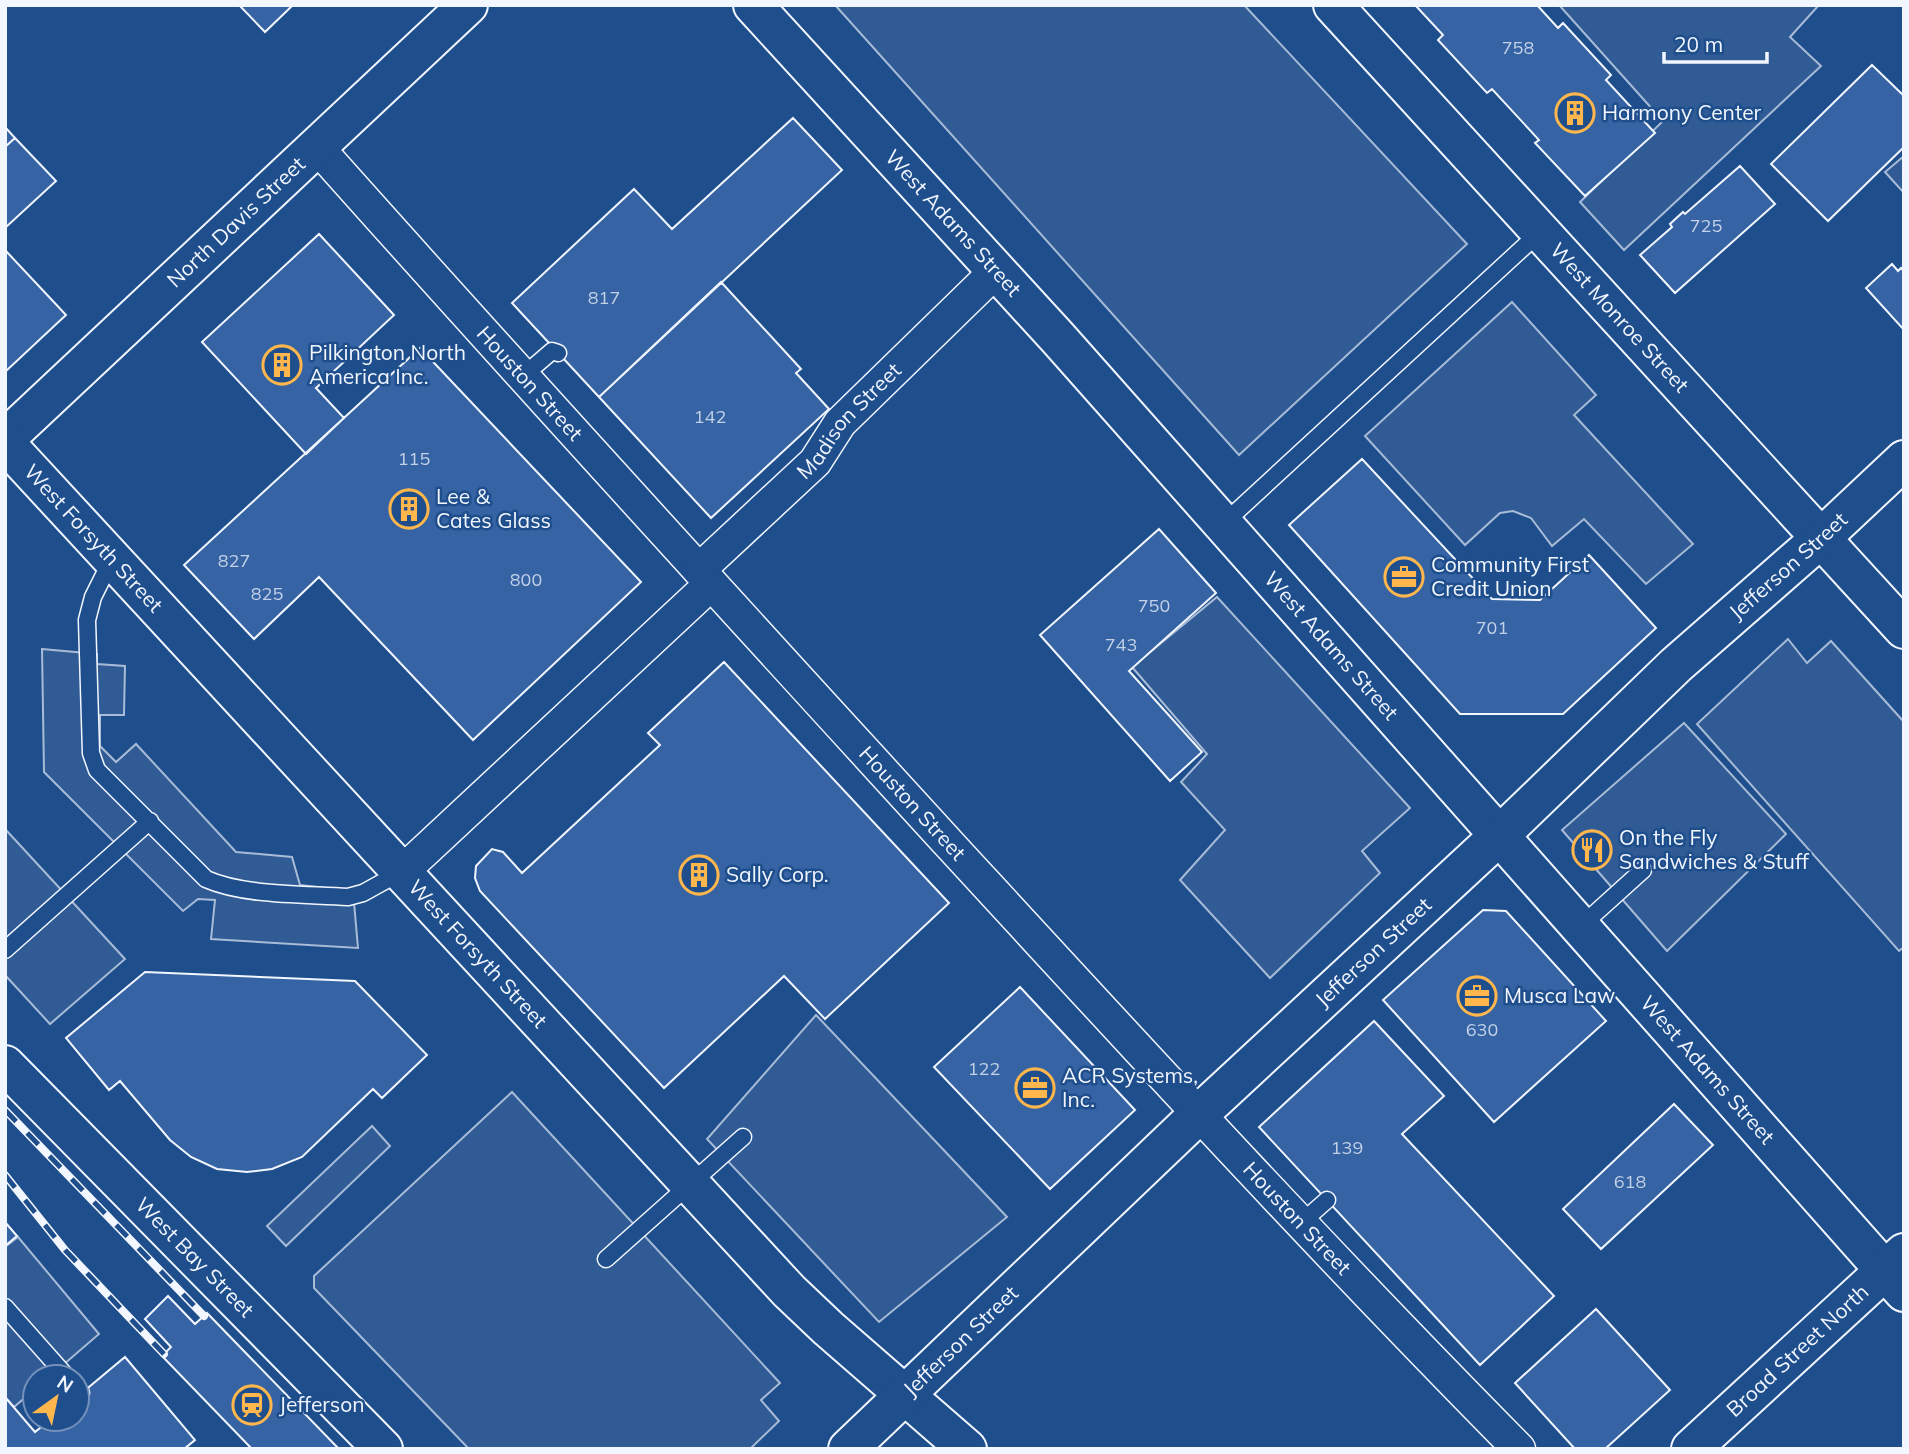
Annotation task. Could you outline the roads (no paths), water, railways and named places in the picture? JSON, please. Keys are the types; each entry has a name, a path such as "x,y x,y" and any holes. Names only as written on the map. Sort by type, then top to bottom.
{"main road":[{"name":"North Davis Street","path":"5,441 468,5"},
{"name":"West Adams Street","path":"753,5 997,270 1581,926 1897,1272"},
{"name":"West Monroe Street","path":"1333,5 1904,629"},
{"name":"West Forsyth Street","path":"5,441 789,1291 903,1395 967,1449"},
{"name":"Jefferson Street","path":"848,1449 1199,1114 1500,835 1676,665 1820,539 1904,460"},
{"name":"West Bay Street","path":"5,1065 383,1449"},
{"name":"Broad Street North","path":"1692,1449 1897,1272"}],"street":[{"name":"Houston Street","path":"317,147 705,577 1199,1114 1519,1449"},
{"name":"Madison Street","path":"402,872 705,577 815,462 840,423 997,270"}],"lane":[{"path":"1223,524 1540,232"},
{"path":"523,376 552,351 558,353"},
{"path":"112,559 93,597 87,620 91,753 97,770 206,879 221,886 348,897 363,894 402,872"},
{"path":"5,950 150,821"},
{"path":"1581,926 1643,870"},
{"path":"606,1259 743,1137"},
{"path":"1301,1223 1326,1200"},
{"path":"5,1307 55,1363"}],"railway":[{"path":"5,1110 204,1316"},
{"path":"5,1175 65,1250 164,1354"}],"place":[{"name":"Harmony Center","path":"1575,113"},
{"name":"Pilkington North America Inc.","path":"282,365"},
{"name":"Lee & Cates Glass","path":"409,509"},
{"name":"Community First Credit Union","path":"1404,577"},
{"name":"On the Fly Sandwiches & Stuff","path":"1592,850"},
{"name":"Sally Corp.","path":"699,875"},
{"name":"Musca Law","path":"1477,996"},
{"name":"ACR Systems, Inc.","path":"1035,1088"},
{"name":"Jefferson","path":"252,1405"}]}
